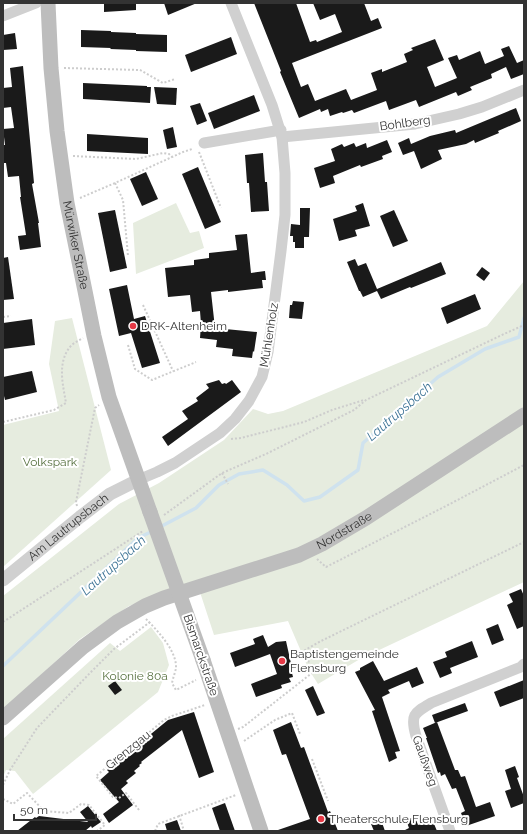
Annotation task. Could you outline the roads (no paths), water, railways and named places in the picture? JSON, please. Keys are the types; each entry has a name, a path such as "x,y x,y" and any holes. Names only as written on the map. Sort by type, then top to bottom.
{"main road":[{"name":"Mürwiker Straße","path":"48,3 51,68 57,131 67,203 108,397 138,480"},
{"name":"Nordstraße","path":"3,718 82,647 117,622 145,612 164,598 299,555 322,544 366,518 524,415"},
{"name":"Bismarckstraße","path":"138,480 155,515 261,831"}],"street":[{"path":"3,16 36,3"},
{"name":"Mühlenholz","path":"138,480 175,463 220,433 235,419 249,401 262,378 268,352 282,251 285,216 285,173 281,133 272,105 231,3"},
{"name":"Bohlberg","path":"281,133 415,124 482,107 524,90"},
{"path":"200,145 281,133"},
{"name":"Am Lautrupsbach","path":"3,580 110,494 138,480"},
{"name":"Gaußweg","path":"450,831 416,736 413,725 414,716 431,702 521,667 524,664"}],"waterway":[{"name":"Lautrupsbach","path":"160,527 196,508 219,485 239,474 263,470 287,485 304,501 320,497 358,470 363,443 438,377 485,349 519,337 524,318"},
{"name":"Lautrupsbach","path":"3,666 138,538 153,531"}],"place":[{"name":"DRK-Altenheim","path":"133,326"},
{"name":"Baptistengemeinde Flensburg","path":"282,661"},
{"name":"Theaterschule Flensburg","path":"321,819"}],"park label":[{"name":"Volkspark","path":"50,462"},
{"name":"Kolonie 80a","path":"135,676"}]}
